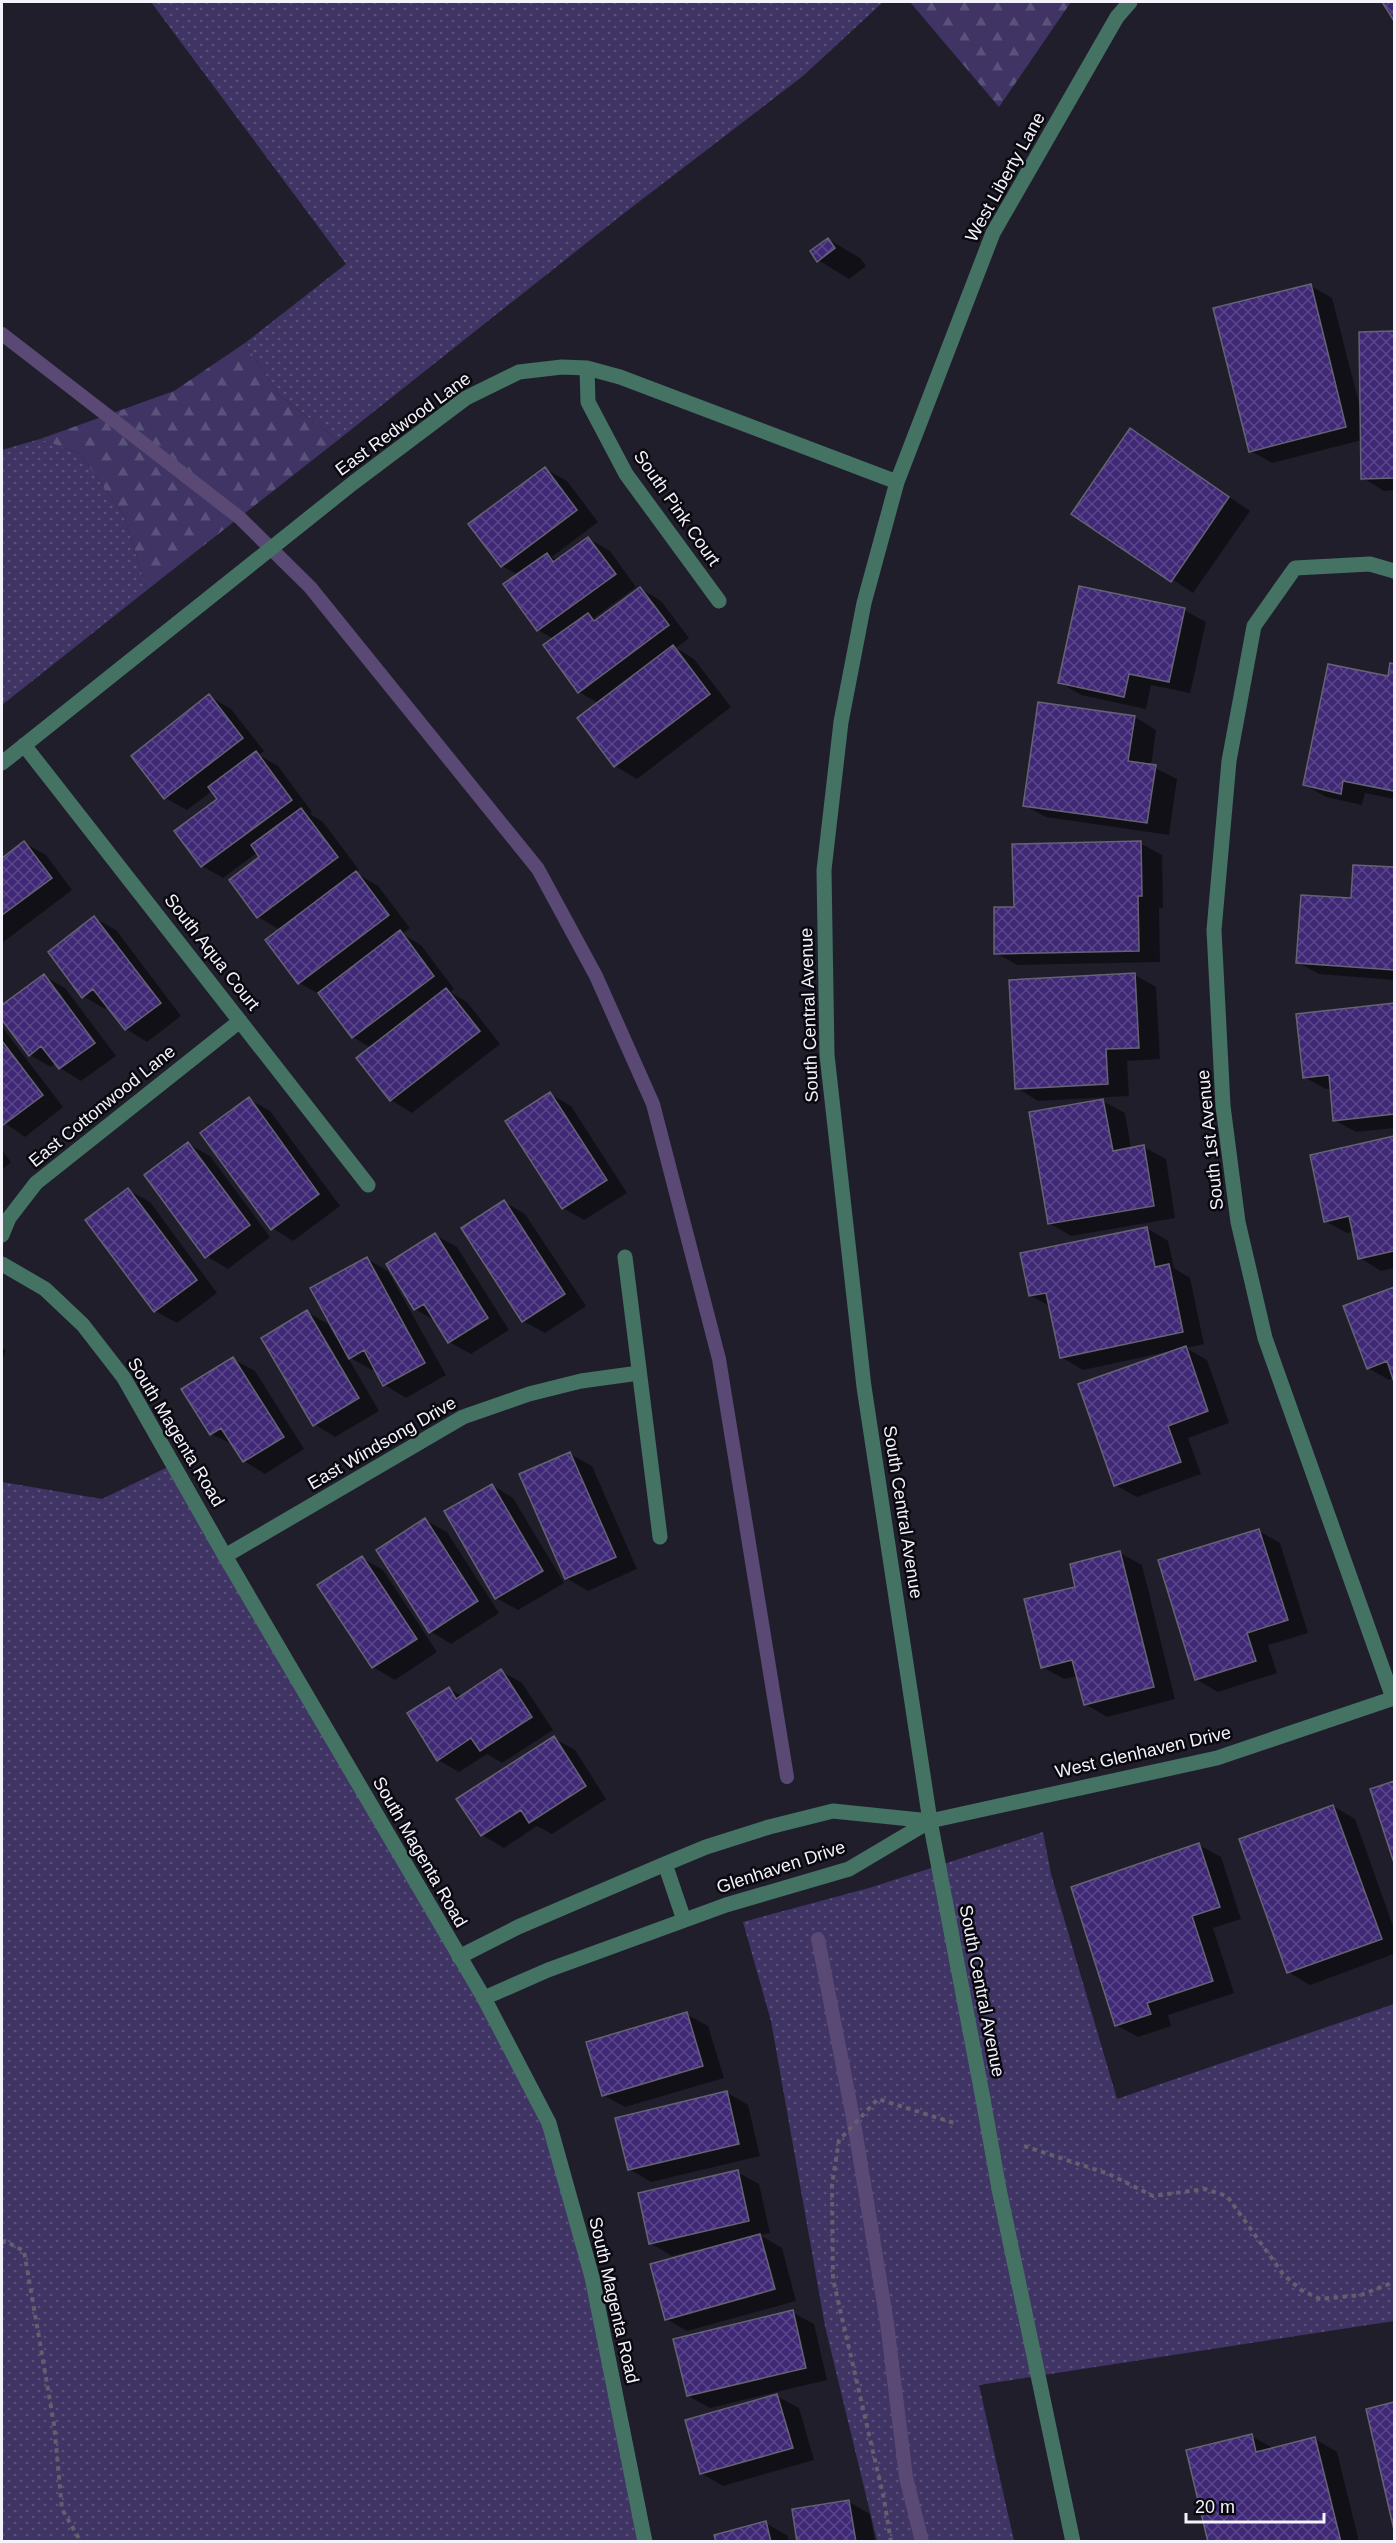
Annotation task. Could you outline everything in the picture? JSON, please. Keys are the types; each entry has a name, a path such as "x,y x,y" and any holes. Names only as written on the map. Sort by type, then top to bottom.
{"street":[{"name":"West Liberty Lane","path":"897,482 993,233 1117,17 1130,2"},
{"name":"East Redwood Lane","path":"2,763 287,536 466,398 519,372 562,367 587,368 620,377 897,482"},
{"name":"South Pink Court","path":"587,368 588,402 626,474 719,601"},
{"name":"South Central Avenue","path":"897,482 864,603 841,722 824,870 827,1055 864,1387 930,1821 999,2189 1073,2541"},
{"name":"South 1st Avenue","path":"1394,1698 1265,1338 1238,1222 1223,1106 1214,930 1230,761 1254,626 1295,568 1371,564 1395,571"},
{"name":"South Aqua Court","path":"24,745 368,1185"},
{"name":"East Cottonwood Lane","path":"2,1235 9,1218 36,1183 240,1020"},
{"path":"625,1257 660,1537"},
{"name":"South Magenta Road","path":"2,1264 45,1288 83,1325 124,1378 225,1556 484,1998 549,2123 592,2277 645,2541"},
{"name":"East Windsong Drive","path":"225,1556 463,1417 529,1394 581,1381 639,1373"},
{"name":"West Glenhaven Drive","path":"930,1821 1216,1758 1394,1698"},
{"name":"Glenhaven Drive","path":"459,1957 518,1927 664,1864 706,1847 769,1827 833,1811 930,1821"},
{"name":"Glenhaven Drive","path":"484,1998 548,1970 684,1920 787,1886 849,1869 930,1821"},
{"path":"664,1864 684,1920"}],"path":[{"path":"878,2099 839,2140 832,2185 833,2279 884,2499 891,2541"},
{"path":"1109,2174 1153,2196 1205,2189 1227,2196 1283,2274 1301,2290 1320,2300 1361,2295 1395,2282"},
{"path":"2,2243 5,2241 24,2251 54,2424 62,2509 81,2541"}],"green space":[{"path":"151,2 883,2 803,76 623,214 338,440 279,395 245,343 346,264"},
{"path":"910,2 1071,2 999,107"},
{"path":"245,343 279,395 338,440 147,590 123,514 79,453 40,439 174,391"},
{"path":"40,439 79,453 123,514 147,590 2,705 2,450"},
{"path":"174,1464 549,2123 592,2277 645,2541 2,2541 2,1482 102,1499"},
{"path":"1043,1832 1051,1874 1117,2099 1394,2004 1394,2321 979,2385 1014,2541 877,2541 825,2326 771,2021 743,1922 869,1888"}],"building":[{"path":"1382,2 1394,2 1394,21"},
{"path":"828,238 835,248 817,262 810,251"},
{"path":"1311,284 1346,427 1249,452 1213,308"},
{"path":"1394,331 1394,478 1361,479 1359,332"},
{"path":"1130,428 1229,497 1171,582 1071,514"},
{"path":"545,467 577,510 501,567 468,524"},
{"path":"588,537 616,574 537,631 503,584 547,553 553,562"},
{"path":"1079,586 1185,608 1169,682 1129,674 1124,697 1058,683"},
{"path":"640,587 669,625 578,693 543,645 588,613 594,621"},
{"path":"673,645 710,694 614,767 577,718"},
{"path":"1390,663 1394,664 1394,791 1343,781 1341,794 1303,785 1328,664 1388,676"},
{"path":"209,694 243,738 164,799 131,756"},
{"path":"1038,702 1135,716 1128,761 1156,765 1147,823 1023,806"},
{"path":"256,751 292,800 201,867 174,831 217,799 208,787"},
{"path":"301,808 338,857 257,918 229,880 259,857 251,845"},
{"path":"24,841 52,878 2,915 2,858"},
{"path":"1141,841 1142,896 1138,896 1139,951 994,954 994,907 1014,907 1012,844"},
{"path":"1353,865 1394,867 1394,970 1296,963 1301,895 1351,898"},
{"path":"356,871 389,915 298,984 265,940"},
{"path":"94,916 161,1003 125,1030 93,989 82,998 48,952"},
{"path":"400,930 434,976 352,1038 318,993"},
{"path":"1135,973 1139,1048 1106,1049 1108,1084 1015,1089 1009,980"},
{"path":"44,974 95,1043 59,1069 41,1046 29,1056 2,1020 2,1005"},
{"path":"446,988 480,1031 390,1101 356,1058"},
{"path":"1394,1003 1394,1114 1333,1121 1329,1075 1303,1078 1296,1014"},
{"path":"2,1041 43,1095 3,1125 2,1124"},
{"path":"550,1092 607,1180 562,1209 505,1121"},
{"path":"249,1097 319,1194 271,1230 200,1133"},
{"path":"1103,1099 1113,1151 1144,1145 1154,1206 1048,1224 1029,1112"},
{"path":"1394,1136 1394,1251 1358,1259 1349,1216 1324,1222 1310,1155"},
{"path":"188,1142 250,1225 205,1258 144,1175"},
{"path":"128,1188 197,1280 154,1312 85,1220"},
{"path":"504,1200 565,1294 522,1322 461,1228"},
{"path":"1147,1227 1155,1267 1169,1264 1183,1332 1060,1358 1046,1293 1029,1296 1020,1253"},
{"path":"435,1233 488,1318 448,1343 424,1304 414,1310 386,1264"},
{"path":"367,1257 425,1363 383,1386 364,1350 349,1359 310,1288"},
{"path":"1394,1287 1394,1382 1387,1361 1367,1369 1343,1306"},
{"path":"307,1310 359,1398 313,1426 261,1338"},
{"path":"1186,1346 1208,1411 1168,1426 1181,1462 1114,1486 1078,1384"},
{"path":"233,1357 284,1437 243,1462 221,1428 210,1435 181,1389"},
{"path":"570,1452 616,1557 565,1579 519,1474"},
{"path":"492,1484 543,1571 495,1599 444,1511"},
{"path":"425,1518 478,1601 429,1633 376,1550"},
{"path":"1259,1529 1288,1620 1247,1633 1256,1661 1195,1680 1158,1560"},
{"path":"1120,1551 1154,1687 1084,1705 1072,1660 1041,1668 1024,1599 1075,1587 1070,1564"},
{"path":"362,1556 417,1639 372,1668 317,1585"},
{"path":"501,1669 532,1717 480,1751 471,1738 437,1761 407,1713 449,1687 456,1699"},
{"path":"554,1736 586,1786 529,1823 521,1810 481,1836 456,1799"},
{"path":"1394,1781 1394,1863 1370,1789"},
{"path":"1333,1805 1382,1939 1287,1973 1239,1839"},
{"path":"1199,1843 1220,1907 1192,1916 1213,1981 1147,2003 1151,2014 1115,2026 1071,1887"},
{"path":"687,2012 703,2066 602,2096 586,2042"},
{"path":"727,2091 739,2144 628,2170 615,2118"},
{"path":"738,2170 749,2221 649,2244 638,2193"},
{"path":"760,2234 775,2289 665,2320 650,2264"},
{"path":"793,2310 806,2368 687,2396 673,2339"},
{"path":"777,2394 793,2448 700,2474 685,2420"},
{"path":"1394,2402 1394,2530 1366,2409"},
{"path":"1252,2434 1256,2452 1315,2437 1341,2542 1208,2542 1186,2450"},
{"path":"849,2500 856,2542 797,2542 792,2509"},
{"path":"766,2521 771,2542 716,2542 714,2535"}],"waterway":[{"path":"2,334 240,518 310,587 538,869 596,976 653,1104 719,1359 787,1777"},
{"path":"818,1939 854,2123 887,2323 906,2477 922,2542"}]}
